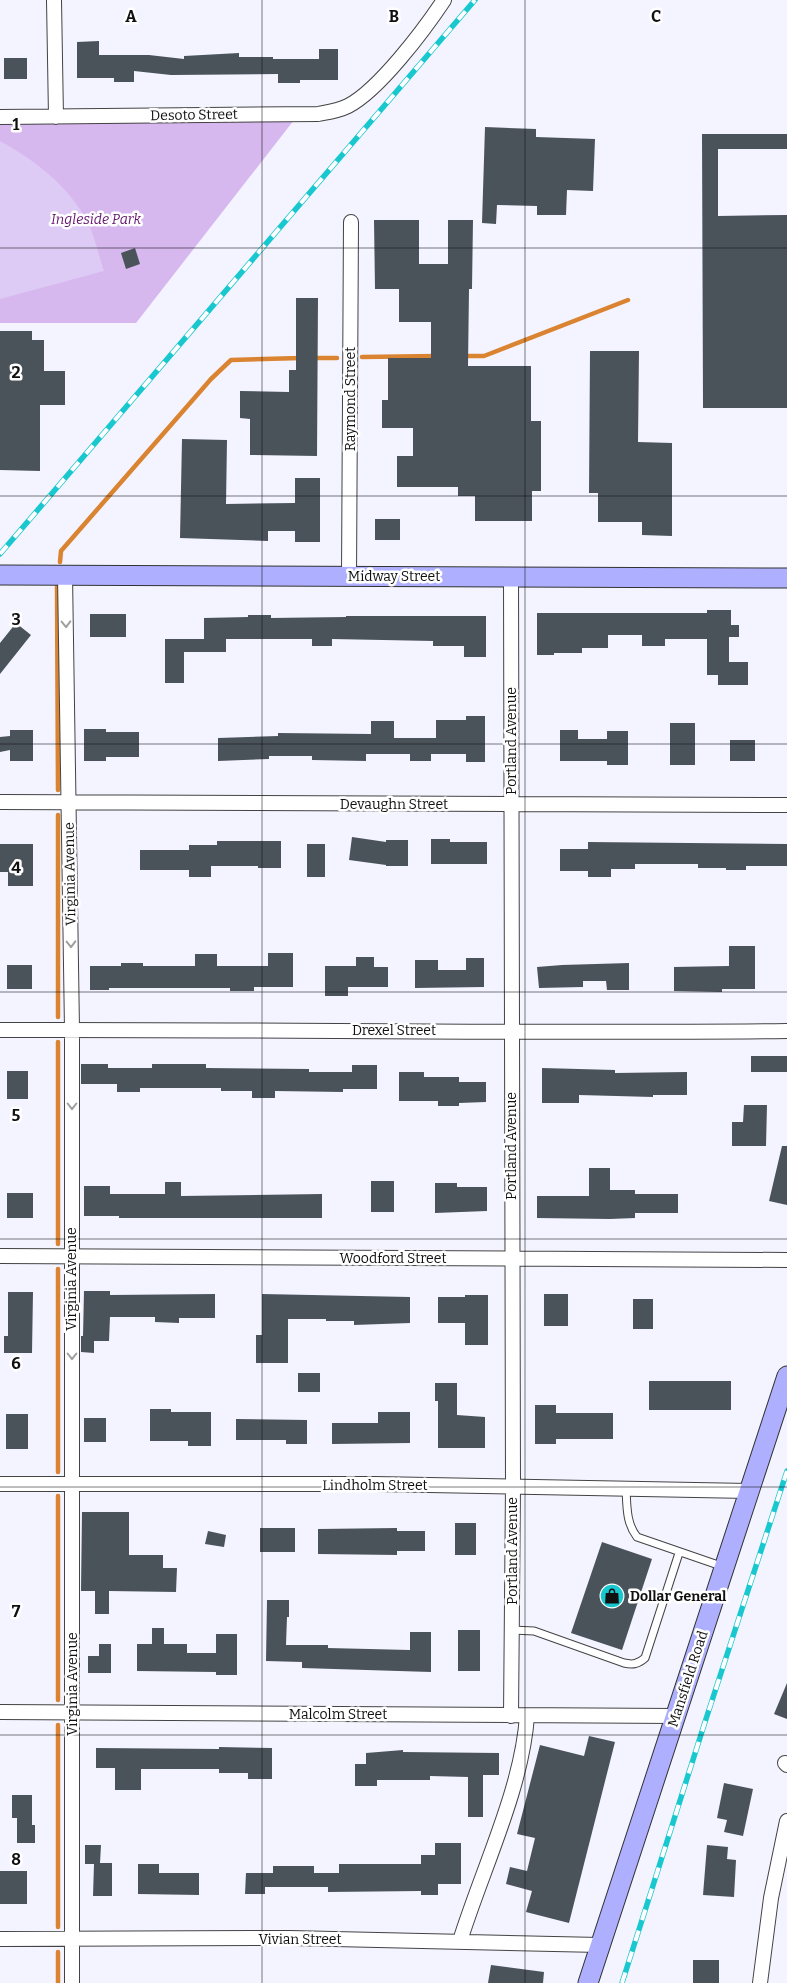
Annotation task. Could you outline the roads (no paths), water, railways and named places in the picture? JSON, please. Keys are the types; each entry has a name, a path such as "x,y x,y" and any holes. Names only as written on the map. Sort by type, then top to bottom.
{"street":[{"path":"54,0 56,117"},
{"name":"Desoto Street","path":"0,118 318,114 335,112 356,102 378,81 415,40 444,0"},
{"name":"Raymond Street","path":"349,576 350,222"},
{"name":"Midway Street","path":"0,575 787,578"},
{"name":"Virginia Avenue","path":"65,575 72,1030 72,1983"},
{"name":"Portland Avenue","path":"511,577 513,1486 511,1716"},
{"name":"Devaughn Street","path":"0,802 787,805"},
{"name":"Drexel Street","path":"0,1030 787,1031"},
{"name":"Woodford Street","path":"0,1256 787,1260"},
{"name":"Mansfield Road","path":"588,1983 787,1376"},
{"name":"Lindholm Street","path":"0,1484 513,1486 749,1491"},
{"name":"Malcolm Street","path":"0,1712 676,1716"},
{"path":"460,1941 507,1806 521,1756 527,1716"},
{"path":"760,1983 770,1898 787,1822"},
{"name":"Vivian Street","path":"0,1939 290,1938 600,1945"}],"lane":[{"path":"626,1489 628,1520 632,1531 638,1538 724,1567"},
{"path":"512,1630 534,1631 624,1663 639,1663 645,1658 679,1552"}],"waterway":[{"path":"464,356 484,356 628,300"},
{"path":"362,357 437,356"},
{"path":"60,562 61,551 211,379 231,360 301,358"},
{"path":"313,358 337,358"},
{"path":"57,587 58,790"},
{"path":"58,815 58,1017"},
{"path":"58,1042 58,1244"},
{"path":"58,1269 58,1472"},
{"path":"58,1496 58,1700"},
{"path":"58,1725 58,1927"},
{"path":"58,1952 58,1983"}],"railway":[{"path":"0,554 475,0"},
{"path":"622,1983 787,1471"}],"place":[{"name":"Dollar General","path":"612,1596"}],"park label":[{"name":"Ingleside Park","path":"96,219"}]}
